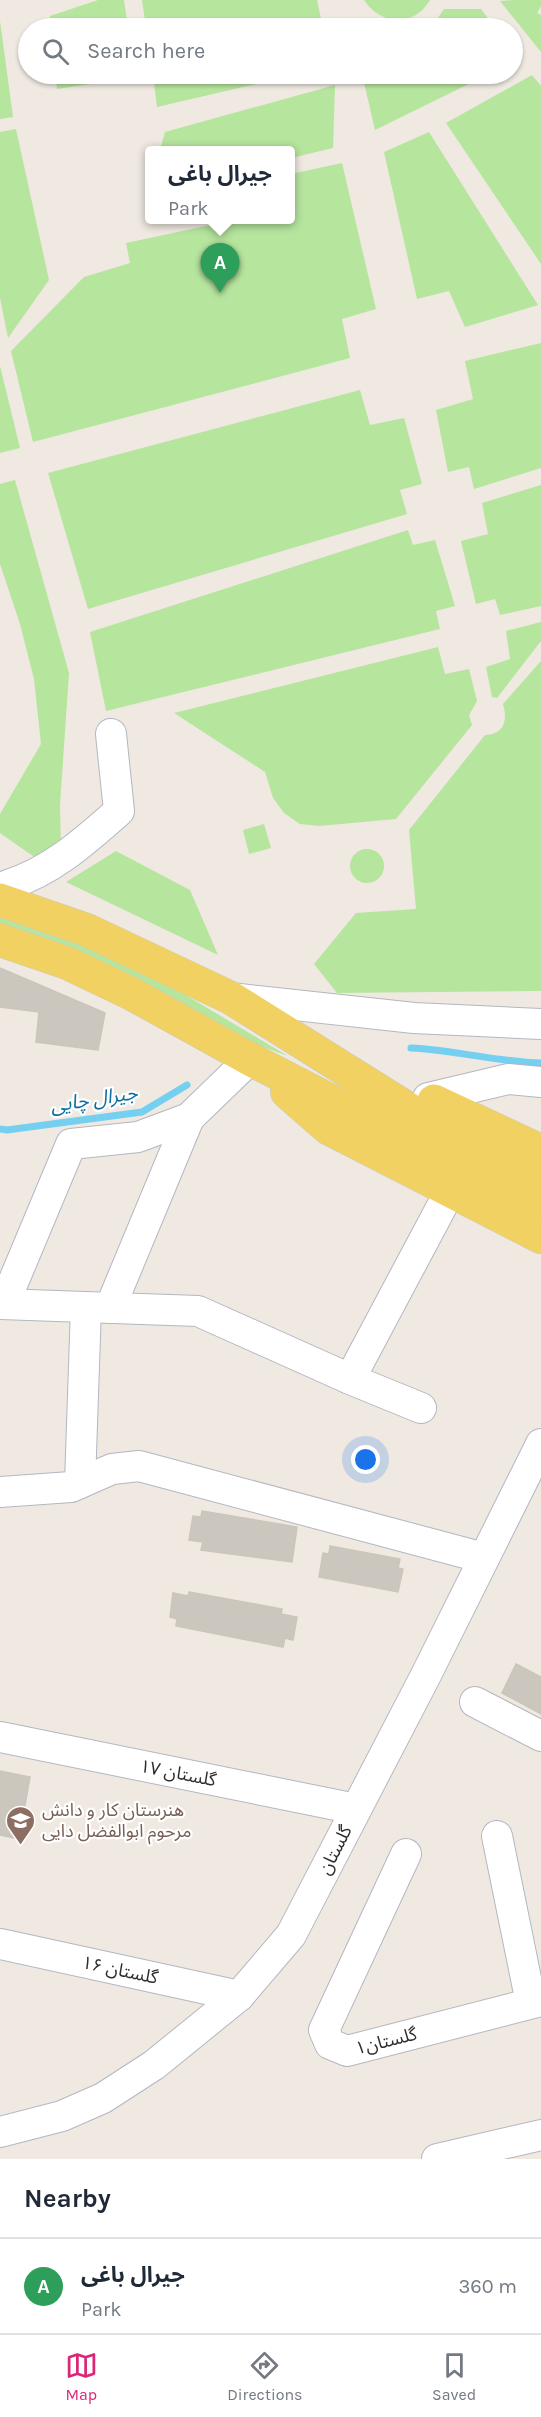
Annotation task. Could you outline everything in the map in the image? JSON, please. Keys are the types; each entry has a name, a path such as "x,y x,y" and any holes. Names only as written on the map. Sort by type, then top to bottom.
{"main road":[{"path":"3,889 231,998 309,1047 432,1139 541,1204"},
{"path":"0,940 68,963 250,1059 432,1139 541,1178"},
{"path":"309,1047 428,1098 541,1151"},
{"path":"250,1059 328,1128 541,1237"}],"street":[{"path":"3,889 26,879 74,851 119,812 111,734"},
{"path":"231,998 414,1018 541,1024"},
{"path":"80,1483 98,1308 189,1118 250,1059"},
{"path":"428,1098 508,1079 541,1082"},
{"path":"189,1118 138,1137 71,1144 2,1304 198,1311 350,1379 422,1408"},
{"path":"350,1379 450,1191"},
{"name":"گلستان","path":"0,2132 62,2116 103,2098 154,2065 218,2016 239,1996 291,1935 541,1443"},
{"path":"0,1492 71,1486 112,1469 139,1466 484,1558"},
{"path":"475,1702 541,1736"},
{"name":"گلستان ۱۷","path":"0,1737 356,1809"},
{"path":"497,1836 536,2002"},
{"name":"گلستان۱","path":"406,1854 324,2030 330,2044 347,2051 536,2002"},
{"name":"گلستان ۱۶","path":"0,1944 239,1996"},
{"path":"437,2159 541,2135"}],"green space":[{"path":"98,0 124,0 127,18 50,18 50,16"},
{"path":"142,0 317,0 321,18 145,18"},
{"path":"364,0 430,0 423,9 408,18 388,18 371,8"},
{"path":"541,0 537,13 541,15 541,52 523,30 523,18 514,18 500,1"},
{"path":"444,9 481,9 488,18 438,18"},
{"path":"0,21 13,117 0,119"},
{"path":"532,75 541,86 541,264 446,123 516,84 523,84 523,80"},
{"path":"56,84 90,84 57,89"},
{"path":"154,84 256,84 157,107"},
{"path":"364,84 469,84 375,130"},
{"path":"335,85 333,148 295,157 295,146 161,146 165,132"},
{"path":"16,129 49,280 8,338 0,298 0,132"},
{"path":"429,132 538,305 465,327 449,291 417,299 384,152"},
{"path":"342,163 376,309 342,319 350,358 33,442 11,351 84,277 130,263 126,243 216,224 295,224 295,173"},
{"path":"541,343 541,468 474,489 469,467 448,472 436,410 473,399 465,361"},
{"path":"0,366 20,448 0,453"},
{"path":"360,390 370,425 404,418 422,484 400,490 407,514 88,609 48,473"},
{"path":"15,480 69,673 60,805 61,849 40,861 0,833 0,814 41,744 34,679 20,624 0,564 0,484"},
{"path":"541,485 541,606 500,615 495,599 476,604 461,541 488,534 482,503"},
{"path":"408,530 413,545 435,540 455,606 436,611 440,629 106,711 90,632"},
{"path":"541,622 541,641 497,698 492,697 486,667 510,659 506,631"},
{"path":"438,647 445,674 469,669 477,701 469,715 472,725 396,819 319,826 300,824 284,813 273,798 265,772 174,713"},
{"path":"541,661 541,991 337,993 314,964 356,913 416,909 409,830 485,735 497,732 503,726 505,716 503,704"},
{"path":"264,824 271,848 249,854 243,830"},
{"path":"367,849 379,854 384,866 379,878 367,883 355,878 350,866 355,854"},
{"path":"116,851 190,890 218,955 66,882"},
{"path":"0,912 97,950 162,981 288,1056 241,1039 0,927"}],"building":[{"path":"0,968 105,1013 98,1050 36,1042 39,1012 0,1007"},
{"path":"202,1511 297,1527 292,1562 201,1550 203,1542 189,1540 193,1516 201,1517"},
{"path":"330,1546 400,1559 398,1568 403,1569 398,1592 319,1577 323,1553 329,1554"},
{"path":"189,1592 282,1609 281,1614 297,1617 293,1640 285,1638 283,1647 176,1626 177,1619 170,1617 173,1593 188,1596"},
{"path":"516,1664 541,1677 541,1714 502,1693"},
{"path":"0,1771 30,1777 19,1839 0,1835"}],"waterway":[{"name":"جیرال چایی","path":"411,1048 541,1063"},
{"name":"جیرال چایی","path":"0,1129 7,1130 142,1112 187,1085"}],"place":[{"name":"جیرال باغی","path":"220,293"},
{"name":"هنرستان کار و دانش مرحوم ابوالفضل دایی","path":"21,1846"}]}
